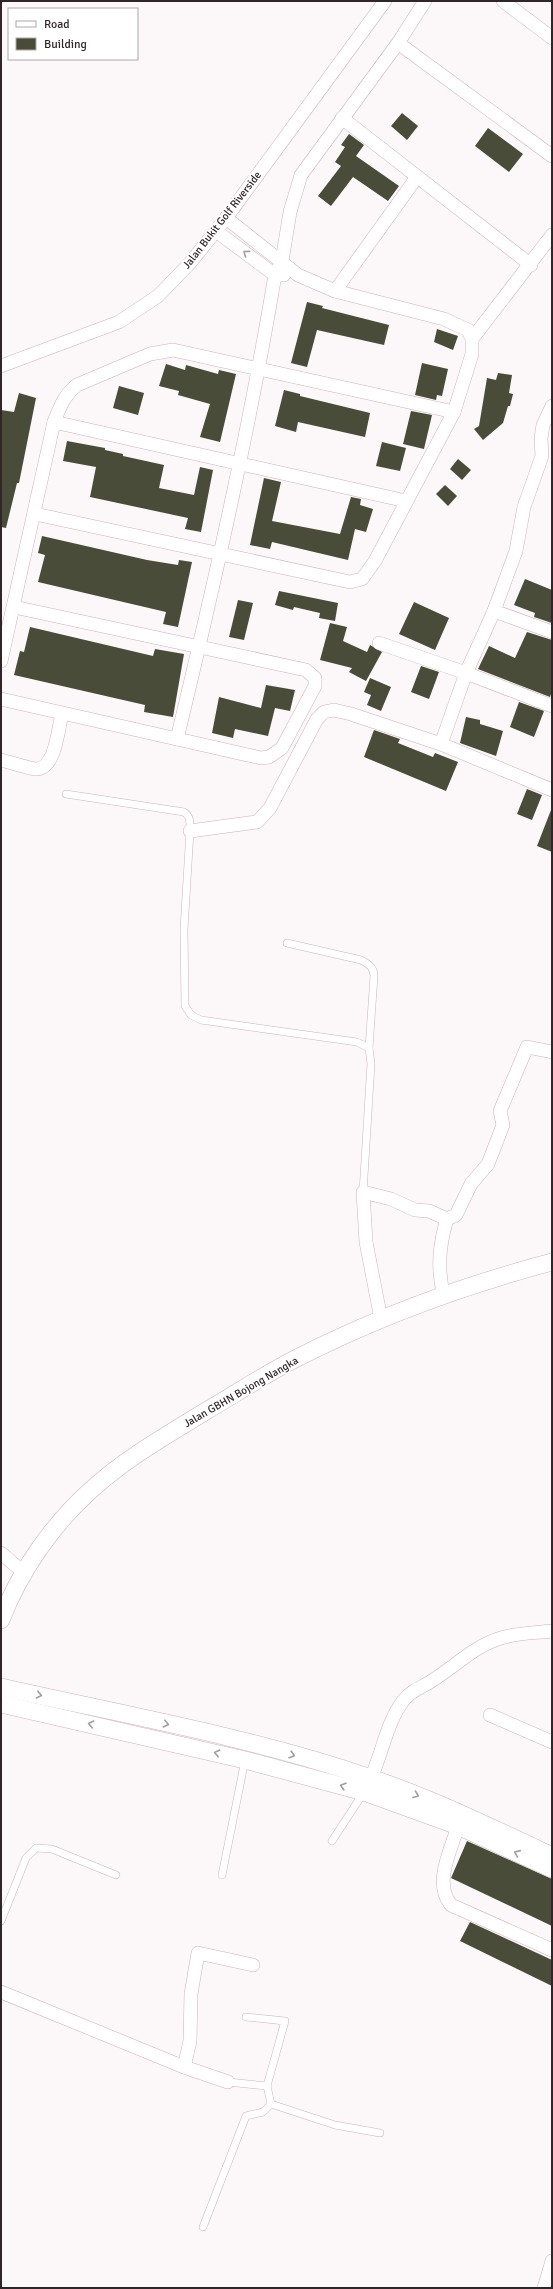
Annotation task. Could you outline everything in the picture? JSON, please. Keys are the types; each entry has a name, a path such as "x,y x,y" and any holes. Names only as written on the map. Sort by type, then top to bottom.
{"street":[{"name":"Jalan Bukit Golf Riverside","path":"1,366 119,322 158,296 190,263 216,231 385,1"},
{"path":"177,739 220,555 259,369 275,275 282,261 290,212 301,175 398,43 425,1"},
{"path":"503,1 552,38"},
{"path":"398,43 552,156"},
{"path":"342,118 530,265"},
{"path":"335,291 417,177"},
{"path":"226,218 282,261 298,276"},
{"path":"35,514 350,582 362,579 375,561 454,412 472,354 472,339 468,330 444,319 335,291 298,276 275,275 216,231"},
{"path":"472,339 552,236"},
{"path":"1,661 35,514 54,422 68,393 78,385 150,354 173,350 454,412"},
{"path":"441,744 466,673 494,611 516,551 524,507 542,456 541,438 543,425 552,406"},
{"path":"54,422 406,500"},
{"path":"1,699 261,758 269,757 282,748 315,686 315,678 306,670 14,607"},
{"path":"494,611 552,632"},
{"path":"379,644 466,673 552,706"},
{"path":"190,831 257,822 263,817 275,799 317,719 324,712 334,710 351,714 441,744 552,790"},
{"path":"1,760 36,769 46,765 52,756 62,714"},
{"path":"381,1319 366,1242 363,1192 391,1199 415,1210 430,1211 447,1219 456,1215 471,1184 488,1164 503,1125 500,1111 527,1047 552,1052"},
{"path":"444,1297 439,1261 440,1243 447,1219"},
{"name":"Jalan GBHN Bojong Nangka","path":"1,1620 22,1572 67,1515 91,1490 121,1465 163,1437 294,1360 381,1319 516,1271 552,1262"},
{"path":"1,1553 22,1572"},
{"path":"368,1785 396,1714 403,1700 412,1692 432,1681 481,1648 499,1638 527,1633 552,1632"},
{"path":"1,1687 251,1743 368,1785 462,1813 552,1856"},
{"path":"1,1704 245,1760 368,1785 552,1869"},
{"path":"490,1715 552,1742"},
{"path":"458,1826 443,1879 445,1898 451,1905 552,1950"},
{"path":"184,2068 190,2041 191,1994 198,1953 253,1965"},
{"path":"1,1992 184,2068 228,2082"},
{"path":"544,2288 552,2260"}],"lane":[{"path":"66,794 184,812 188,815 190,820 190,831 184,929 186,1006 191,1015 201,1020 357,1042 369,1048"},
{"path":"287,943 361,960 371,966 374,971 369,1048 371,1064 363,1192"},
{"path":"222,1875 245,1760"},
{"path":"332,1841 368,1785"},
{"path":"1,1921 26,1858 36,1848 52,1849 116,1874"},
{"path":"246,2018 285,2021 267,2086 271,2104"},
{"path":"228,2082 267,2086"},
{"path":"271,2104 335,2125 380,2133"},
{"path":"203,2228 246,2116 263,2112 271,2104"}],"building":[{"path":"402,113 418,126 407,140 391,126"},
{"path":"488,128 523,154 509,172 475,146"},
{"path":"349,134 364,145 356,156 399,186 388,201 353,177 331,206 318,196 341,166 335,162 345,147 341,145"},
{"path":"307,302 323,306 322,308 389,325 384,345 317,330 307,367 291,363"},
{"path":"437,329 458,336 453,350 434,342"},
{"path":"422,363 448,369 442,396 437,395 436,400 415,395"},
{"path":"166,364 185,370 186,365 218,374 219,370 236,374 220,442 200,437 210,404 178,395 179,391 159,386"},
{"path":"498,373 512,375 509,393 513,394 503,423 483,440 474,429 479,426 487,378 496,380"},
{"path":"119,386 144,393 138,415 113,408"},
{"path":"284,390 300,394 300,396 370,413 365,437 298,422 296,432 275,426"},
{"path":"19,393 36,398 19,483 17,483 6,528 1,527 1,410 14,412"},
{"path":"411,411 432,415 424,449 403,444"},
{"path":"67,441 105,448 105,450 123,454 123,456 164,465 159,488 194,495 200,467 213,470 201,532 185,529 188,518 90,497 96,467 63,461"},
{"path":"382,442 406,448 400,471 376,466"},
{"path":"458,459 471,470 462,480 450,469"},
{"path":"264,478 281,482 272,521 340,534 351,497 361,499 360,505 373,509 366,532 355,529 348,560 272,542 270,549 250,545"},
{"path":"445,485 457,496 448,506 436,494"},
{"path":"42,536 147,560 178,565 179,560 192,562 178,627 163,624 166,612 38,582 45,555 38,553"},
{"path":"525,579 552,590 552,623 534,617 535,613 514,605"},
{"path":"279,591 338,603 335,621 319,618 320,613 294,607 293,610 275,605"},
{"path":"238,600 253,603 244,640 229,637"},
{"path":"414,602 449,618 435,650 399,634"},
{"path":"330,623 347,627 343,641 367,652 370,645 382,652 366,681 349,672 352,668 320,660"},
{"path":"30,627 153,656 155,649 184,654 173,717 144,712 145,705 14,675 20,651 24,652"},
{"path":"527,632 552,640 552,691 550,697 478,669 489,646 515,658"},
{"path":"421,666 439,672 429,699 411,692"},
{"path":"370,678 391,687 381,711 367,705 371,695 364,692"},
{"path":"266,685 295,690 290,711 275,708 268,736 235,729 233,738 212,733 219,697 261,708"},
{"path":"519,702 544,711 534,737 510,727"},
{"path":"466,717 480,720 480,724 503,731 496,756 460,743"},
{"path":"374,730 400,739 398,743 433,757 435,753 458,762 446,791 364,757"},
{"path":"527,789 542,795 532,820 517,814"},
{"path":"552,810 552,852 537,846"},
{"path":"467,1841 552,1879 552,1926 451,1878"},
{"path":"470,1922 552,1960 552,1986 460,1941"}]}
